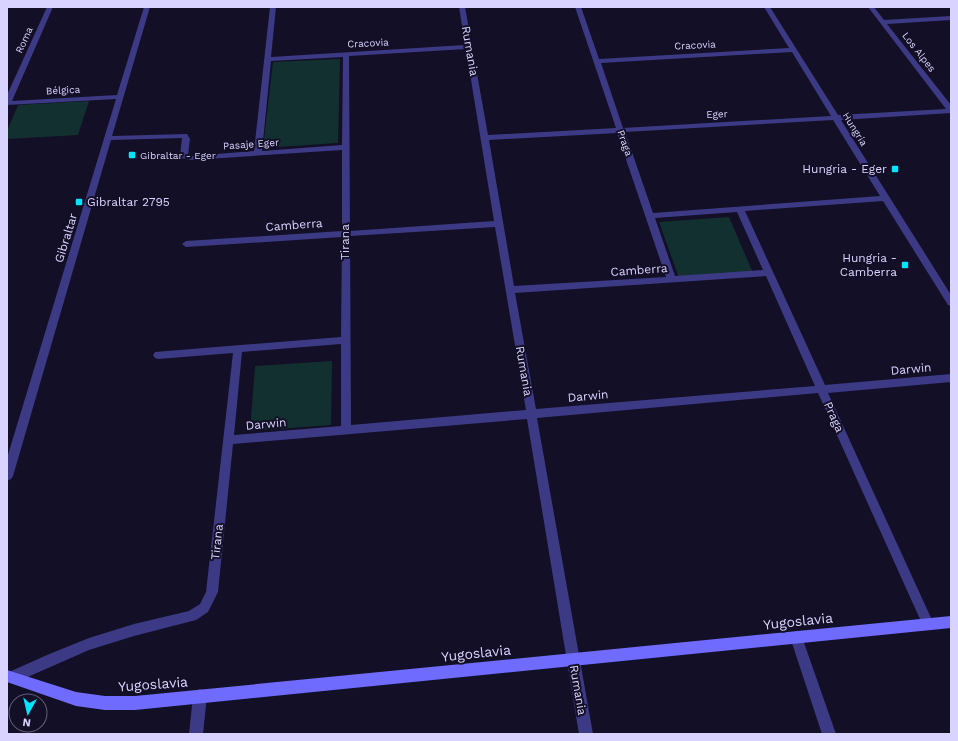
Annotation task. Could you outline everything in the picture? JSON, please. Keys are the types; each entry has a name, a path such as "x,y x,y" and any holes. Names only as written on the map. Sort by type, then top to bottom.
{"street":[{"name":"Roma","path":"7,103 50,7"},
{"name":"Gibraltar","path":"7,476 148,7"},
{"path":"258,153 273,7"},
{"name":"Rumania","path":"462,7 572,660 586,734"},
{"name":"Praga","path":"578,7 672,280"},
{"name":"Hungría","path":"767,7 951,302"},
{"name":"Los Alpes","path":"871,7 951,111"},
{"path":"883,22 951,18"},
{"name":"Cracovia","path":"268,59 469,47"},
{"name":"Cracovia","path":"597,61 794,50"},
{"name":"Tirana","path":"346,54 346,430"},
{"name":"Bélgica","path":"7,103 120,98"},
{"name":"Eger","path":"484,138 951,111"},
{"name":"Pasaje Eger","path":"108,138 184,136 186,139 184,156 192,158 345,147"},
{"path":"650,216 886,198"},
{"name":"Praga","path":"740,209 928,624"},
{"name":"Camberra","path":"186,244 499,224"},
{"name":"Camberra","path":"510,290 769,273"},
{"path":"158,355 346,340"},
{"name":"Tirana","path":"11,676 89,644 134,630 192,616 204,608 212,592 238,348"},
{"name":"Darwin","path":"228,440 951,378"},
{"name":"Yugoslavia","path":"11,676 55,693 76,699 105,703 135,703 951,622"},
{"path":"796,637 829,734"},
{"path":"196,734 200,696"}],"green space":[{"path":"340,59 338,143 263,148 273,62"},
{"path":"89,101 78,135 7,139 7,131 18,105"},
{"path":"729,217 753,273 679,278 659,222"},
{"path":"332,361 331,425 250,431 255,366"}],"place":[{"name":"Gibraltar - Eger","path":"132,155"},
{"name":"Hungria - Eger","path":"895,169"},
{"name":"Gibraltar 2795","path":"79,202"},
{"name":"Hungria - Camberra","path":"905,265"}]}
